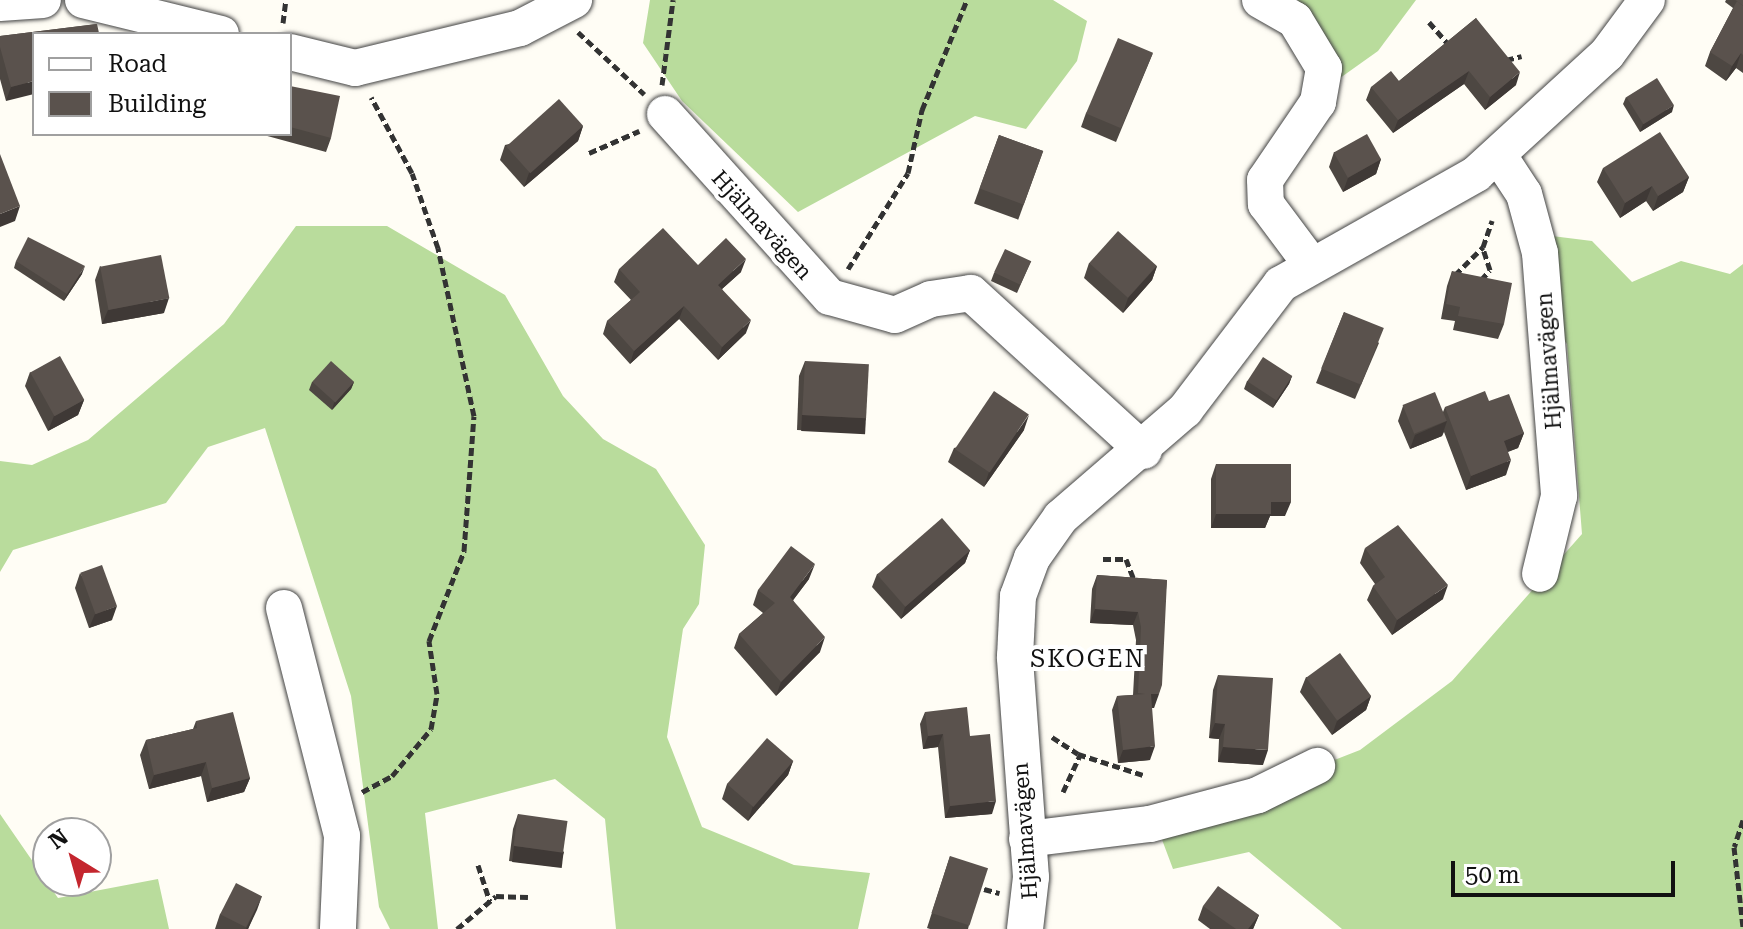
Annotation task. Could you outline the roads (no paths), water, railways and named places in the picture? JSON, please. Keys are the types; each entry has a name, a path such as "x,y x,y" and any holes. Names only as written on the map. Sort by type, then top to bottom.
{"street":[{"path":"0,3 43,0"},
{"path":"83,0 213,32"},
{"path":"1260,0 1295,20 1324,68 1318,102 1265,180 1266,204 1310,263"},
{"name":"Hjälmavägen","path":"1028,928 1027,839 1017,700 1018,596 1032,558 1061,517 1144,451 1281,284 1310,263 1499,156 1607,54 1647,0"},
{"path":"292,52 355,68 566,7"},
{"name":"Hjälmavägen","path":"665,114 830,297 895,315 953,293 988,301 1037,359 1144,451"},
{"name":"Hjälmavägen","path":"1499,156 1524,194 1540,253 1559,496 1540,574"},
{"path":"284,608 342,836 338,929"},
{"path":"1027,839 1150,824 1258,795 1317,766"}],"district":[{"name":"SKOGEN","path":"1088,660"}]}
